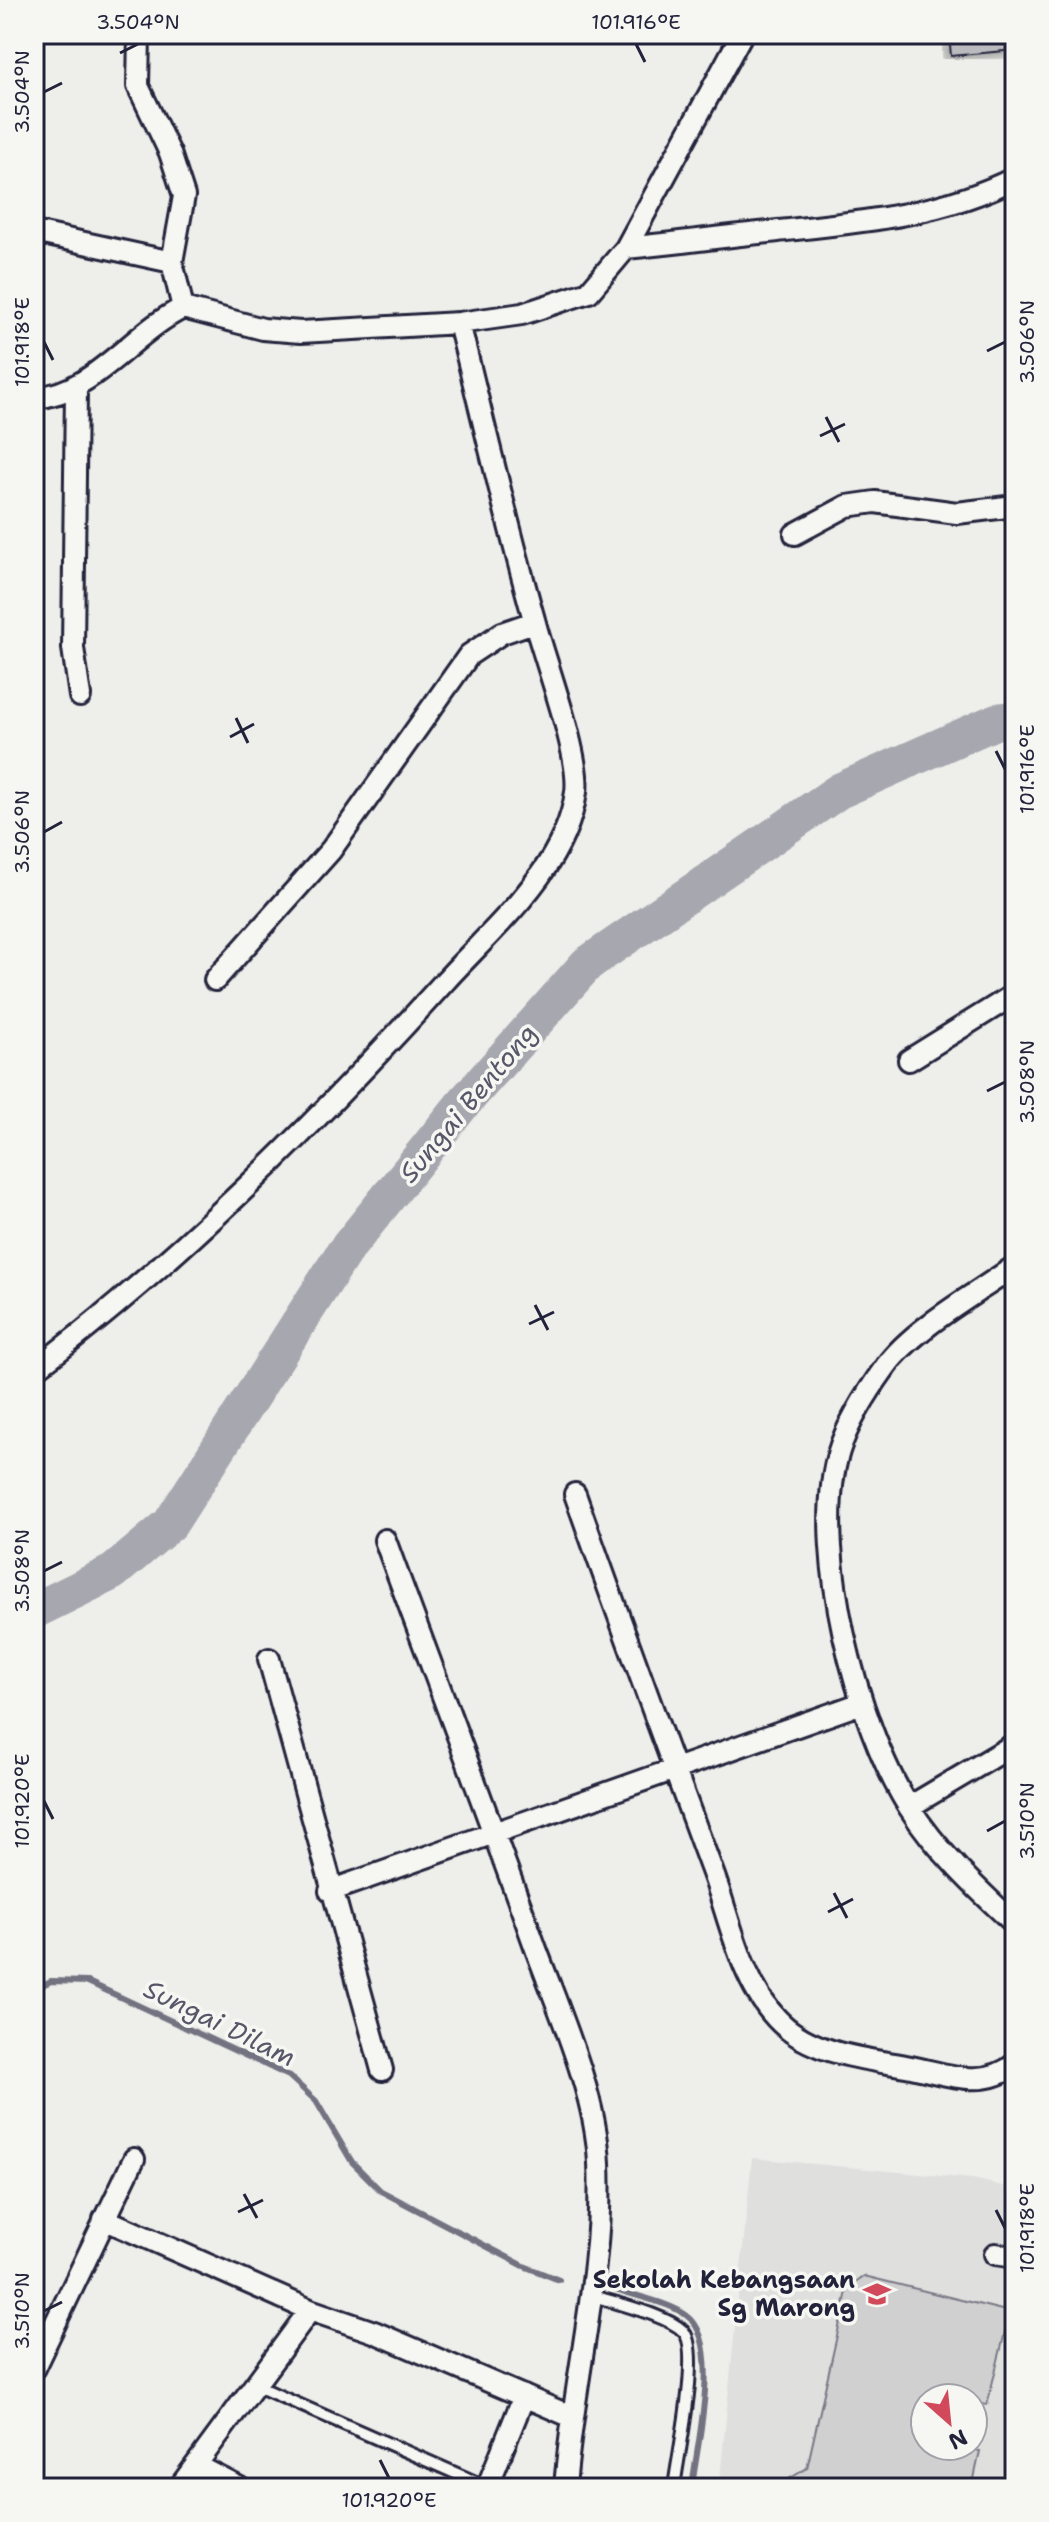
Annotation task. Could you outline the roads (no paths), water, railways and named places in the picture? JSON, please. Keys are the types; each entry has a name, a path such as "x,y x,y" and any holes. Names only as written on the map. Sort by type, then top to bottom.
{"street":[{"path":"139,34 138,86 170,153 184,196 172,262 183,308"},
{"path":"34,398 76,389 151,325 183,308 281,332 459,323 522,314 589,292 626,248 742,34"},
{"path":"626,248 870,222 935,210 982,194 1015,178"},
{"path":"34,232 172,262"},
{"path":"34,1370 99,1321 263,1173 378,1056 536,879 557,851 577,788 573,759 534,622 459,323"},
{"path":"76,389 73,648 80,696"},
{"path":"795,534 847,506 875,502 957,513 1015,506"},
{"path":"215,980 331,850 469,655 502,633 534,622"},
{"path":"909,1060 1015,994"},
{"path":"1015,1266 922,1333 888,1364 864,1399 839,1450 833,1485 833,1577 862,1703 909,1807 946,1855 1015,1924"},
{"path":"575,1494 672,1769 749,1975 767,2009 783,2026 803,2039 844,2054 962,2077 992,2078 1015,2064"},
{"path":"385,1540 546,1976 595,2129 599,2196 589,2295 570,2416 565,2488"},
{"path":"269,1659 330,1891 382,2070"},
{"path":"330,1891 862,1703"},
{"path":"909,1807 1015,1744"},
{"path":"34,2368 134,2159"},
{"path":"104,2219 310,2310 362,2327 570,2416"},
{"path":"179,2488 310,2310"},
{"path":"487,2488 524,2396"},
{"path":"196,2465 240,2488"}],"lane":[{"path":"589,2295 677,2326 689,2338 692,2362 674,2488"},
{"path":"257,2386 487,2488"}],"waterway":[{"name":"Sungai Bentong","path":"34,1611 113,1572 170,1524 344,1252 461,1106 587,964 839,791 997,721 1015,719"},
{"name":"Sungai Dilam","path":"34,1989 51,1981 88,1982 289,2076 316,2101 352,2162 381,2191 524,2266 559,2280"},
{"name":"Sungai Dilam","path":"616,2289 679,2310 697,2328 704,2347 706,2370 692,2488"}],"place":[{"name":"Sekolah Kebangsaan Sg Marong","path":"877,2294"}]}
